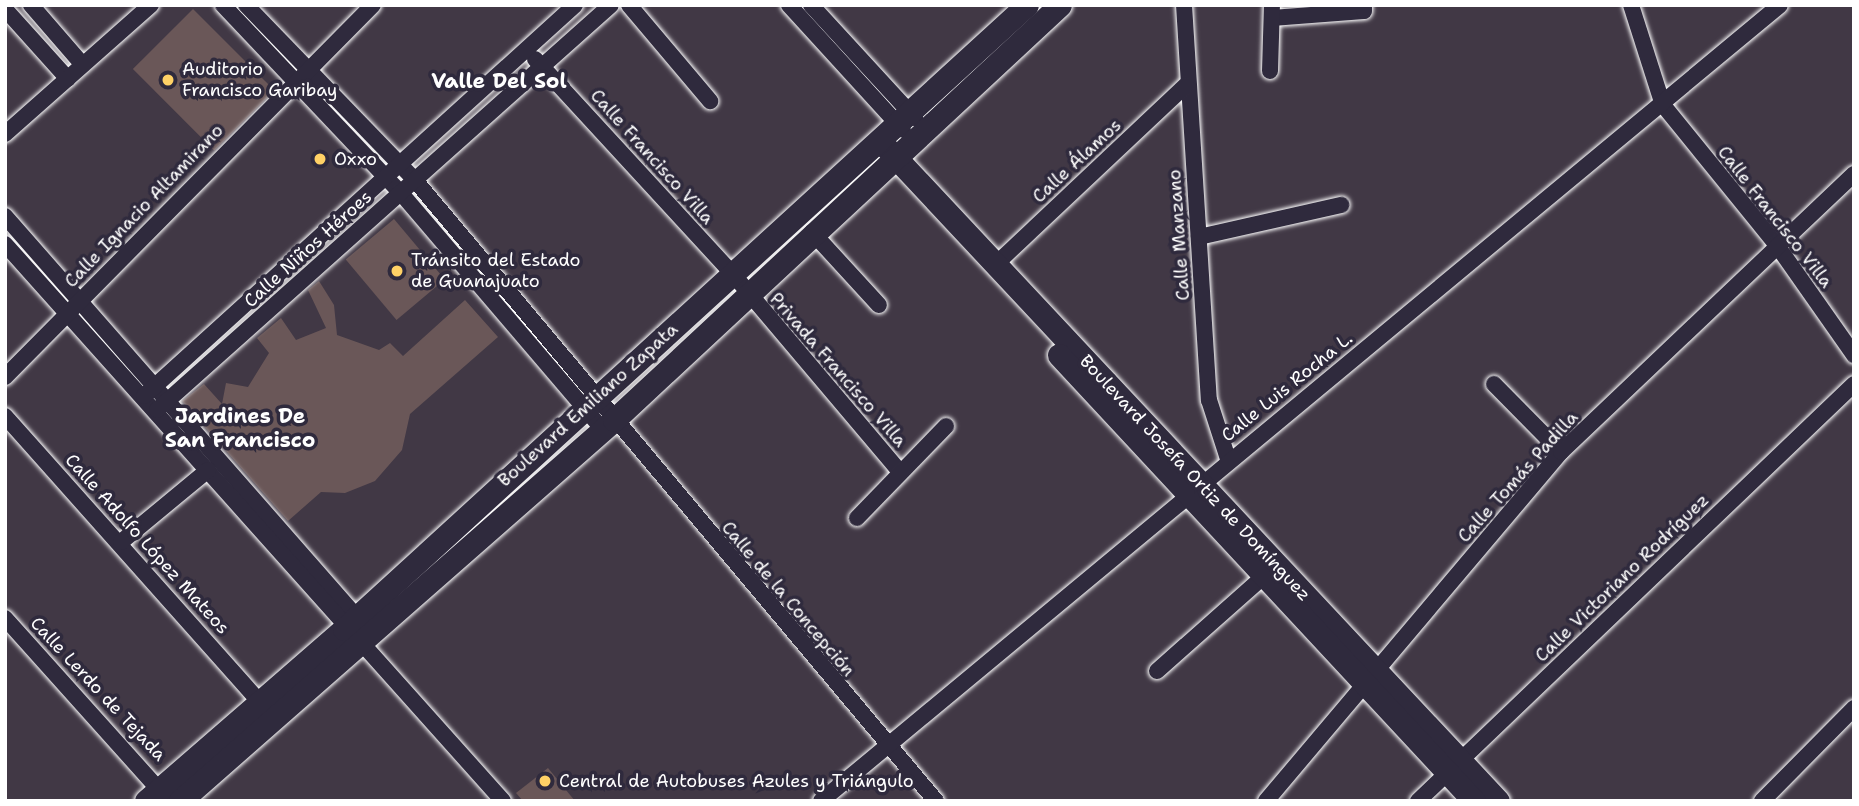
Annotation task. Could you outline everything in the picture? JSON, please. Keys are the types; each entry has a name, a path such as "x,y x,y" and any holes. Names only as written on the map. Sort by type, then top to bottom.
{"street":[{"path":"31,5 83,65"},
{"path":"5,134 151,5"},
{"path":"223,5 291,81 400,192 590,403"},
{"name":"Calle Ignacio Altamirano","path":"5,377 291,81 373,5"},
{"name":"Calle Niños Héroes","path":"150,390 398,162 575,5"},
{"name":"Calle Niños Héroes","path":"163,405 611,5"},
{"path":"629,5 710,101"},
{"path":"789,5 909,125"},
{"path":"811,5 909,125"},
{"name":"Boulevard Emiliano Zapata","path":"909,125 1027,5"},
{"name":"Boulevard Emiliano Zapata","path":"164,797 258,700 357,631 590,403 732,273 909,125 1060,5"},
{"name":"Calle Manzano","path":"1184,5 1186,85 1209,400 1228,459"},
{"path":"1270,71 1272,11 1364,11 1364,5"},
{"path":"1631,5 1663,105"},
{"name":"Calle Luis Rocha L.","path":"821,801 1228,459 1663,105 1780,5"},
{"path":"236,20 249,6 414,179 590,403"},
{"path":"5,9 68,79"},
{"name":"Calle Francisco Villa","path":"526,50 732,273 746,293"},
{"name":"Calle Álamos","path":"995,265 1186,85"},
{"name":"Calle Francisco Villa","path":"1663,105 1776,244 1854,355"},
{"name":"Boulevard Emiliano Zapata","path":"164,797 357,631 609,425 812,232 880,151"},
{"name":"Boulevard Josefa Ortiz de Domínguez","path":"880,151 995,265 1368,679"},
{"name":"Boulevard Josefa Ortiz de Domínguez","path":"880,151 1195,488 1265,575 1453,767 1498,801"},
{"name":"Calle Tomás Padilla","path":"1266,801 1561,452 1776,244 1854,174"},
{"path":"1199,237 1342,205"},
{"path":"5,216 82,297 150,390"},
{"path":"812,232 879,305"},
{"path":"5,244 150,390 503,801"},
{"name":"Privada Francisco Villa","path":"746,293 900,472"},
{"path":"1494,384 1561,452"},
{"name":"Calle Victoriano Rodríguez","path":"1418,801 1854,384"},
{"name":"Calle de la Concepción","path":"590,403 936,801"},
{"path":"163,405 208,470 357,631"},
{"name":"Calle Adolfo López Mateos","path":"5,416 121,541 258,700"},
{"name":"Privada Francisco Villa","path":"857,518 946,426"},
{"path":"121,541 208,470"},
{"path":"1157,671 1265,575"},
{"name":"Calle Lerdo de Tejada","path":"5,618 164,797"},
{"path":"1762,801 1854,708"},
{"name":"Boulevard Josefa Ortiz de Domínguez","path":"1453,767 1474,801"}],"building":[{"path":"193,9 274,90 214,150 133,69"},
{"name":"Tránsito del Estado de Guanajuato","path":"394,219 445,280 397,320 346,259"},
{"path":"319,281 334,305 337,335 379,350 390,343 403,356 465,300 498,337 410,414 402,450 375,481 345,493 321,492 288,521 182,401 204,384 222,404 226,383 248,387 269,353 257,338 281,318 296,340 326,328 308,290"},
{"name":"Central de Autobuses Azules y Triángulo","path":"548,768 575,801 523,801 516,793"}],"place":[{"name":"Auditorio Francisco Garibay","path":"168,80"},
{"name":"Oxxo","path":"320,159"},
{"name":"Tránsito del Estado de Guanajuato","path":"397,271"},
{"name":"Central de Autobuses Azules y Triángulo","path":"545,781"}],"district":[{"name":"Valle Del Sol","path":"499,81"},
{"name":"Jardines De San Francisco","path":"240,428"}]}
